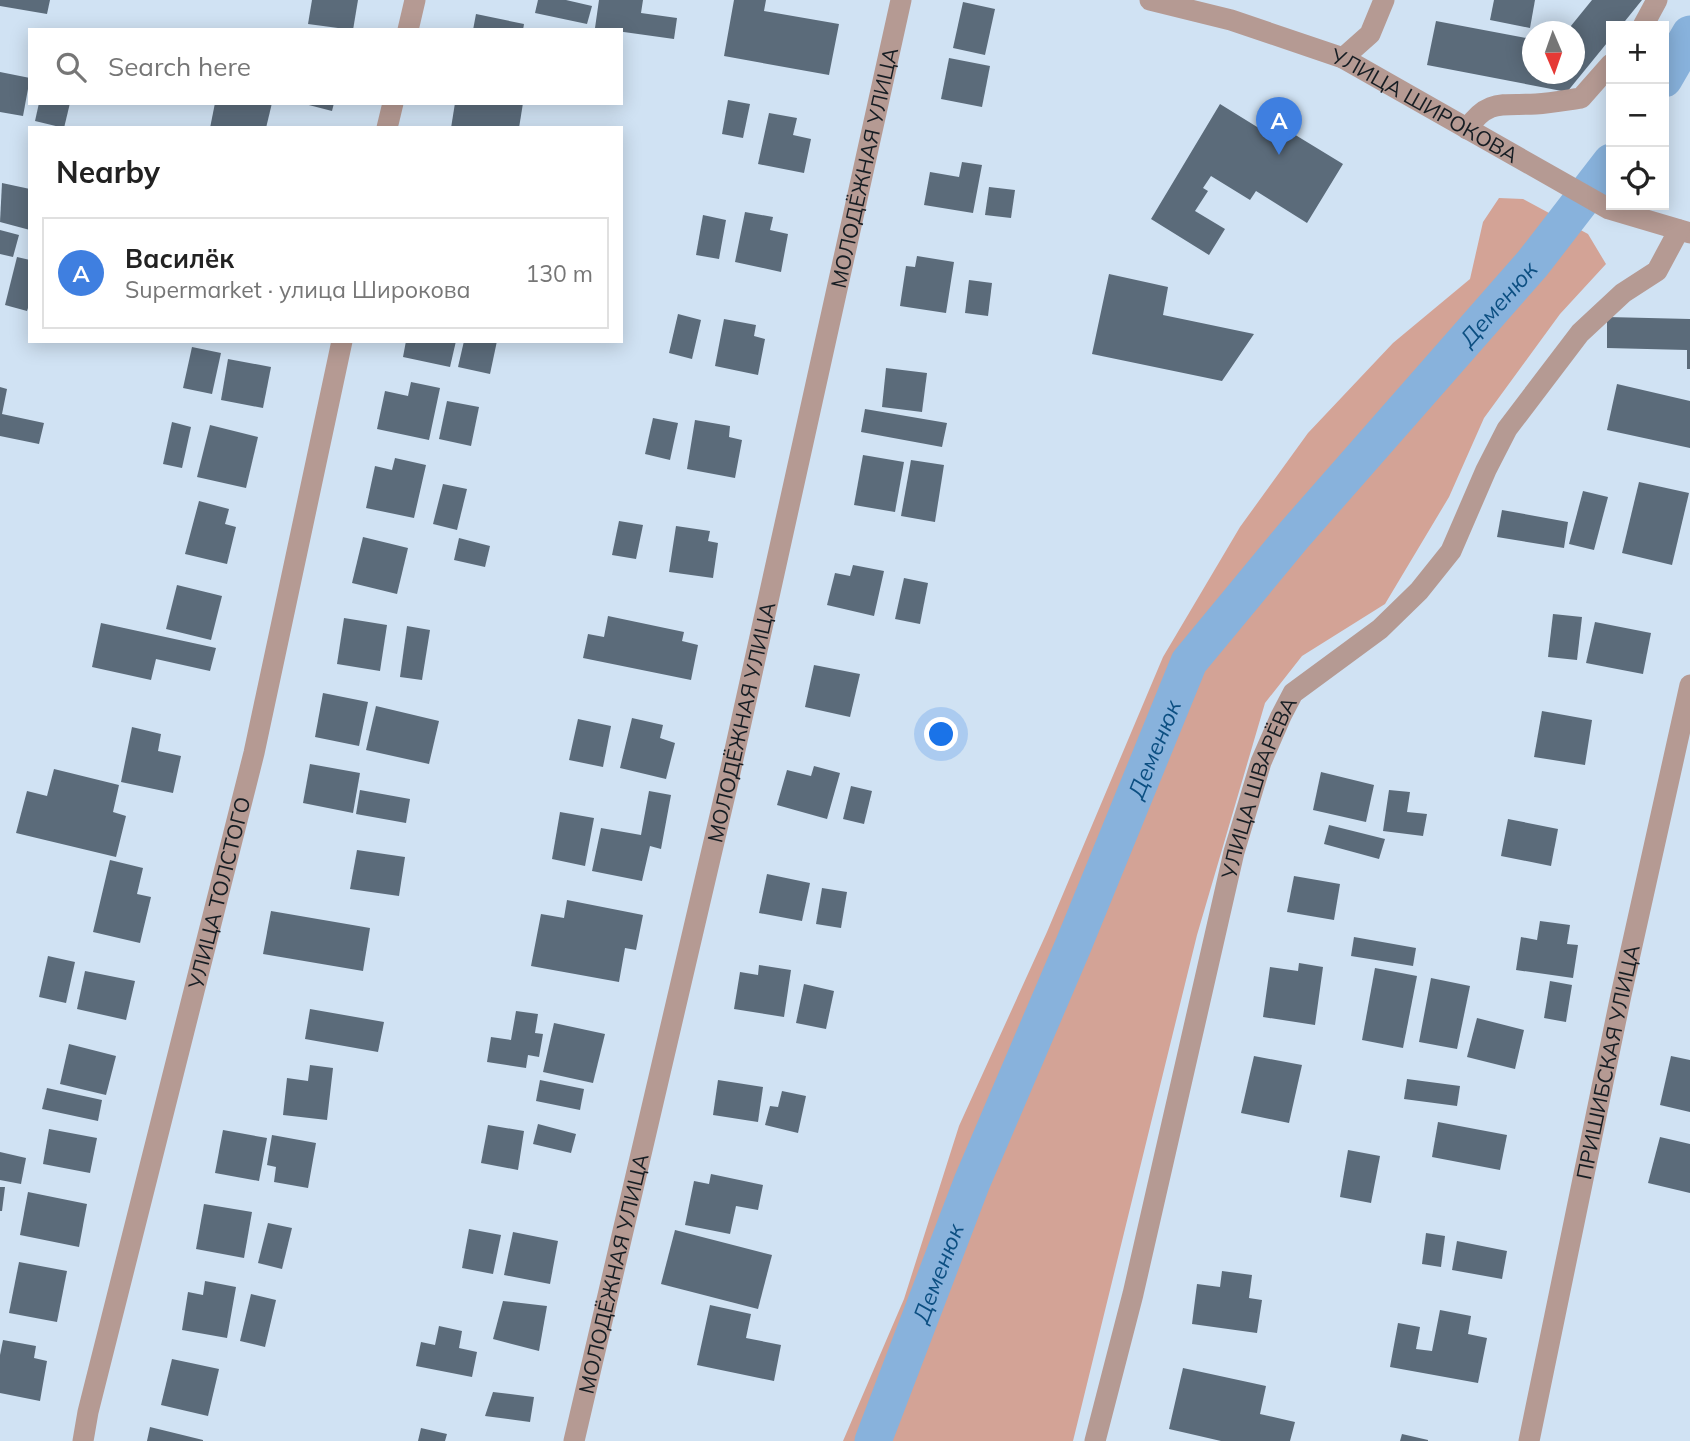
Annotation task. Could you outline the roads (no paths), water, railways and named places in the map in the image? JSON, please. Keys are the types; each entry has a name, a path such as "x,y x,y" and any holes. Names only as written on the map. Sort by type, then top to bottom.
{"street":[{"path":"408,28 415,0"},
{"name":"МОЛОДЁЖНАЯ УЛИЦА","path":"574,1441 727,786 901,0"},
{"name":"УЛИЦА ШИРОКОВА","path":"1150,0 1231,20 1343,58 1609,209 1684,232"},
{"path":"1343,58 1370,34 1384,0"},
{"path":"1646,21 1657,0"},
{"path":"1467,129 1477,114 1496,105 1538,104 1581,98 1606,70"},
{"path":"387,126 393,105"},
{"name":"УЛИЦА ШВАРЁВА","path":"1095,1441 1133,1294 1234,852 1261,762 1281,716 1293,693 1380,629 1419,591 1451,551 1507,429 1580,333 1623,293 1657,271 1684,232"},
{"name":"УЛИЦА ТОЛСТОГО","path":"83,1441 98,1371 254,753 342,343"},
{"name":"ПРИШИБСКАЯ УЛИЦА","path":"1528,1441 1621,995 1690,685"}],"waterway":[{"name":"Деменюк","path":"1669,70 1690,34"},
{"name":"Деменюк","path":"873,1441 972,1182 1073,946 1189,662 1294,535 1533,263 1606,168"}],"place":[{"name":"Василёк","path":"1279,155"}]}
